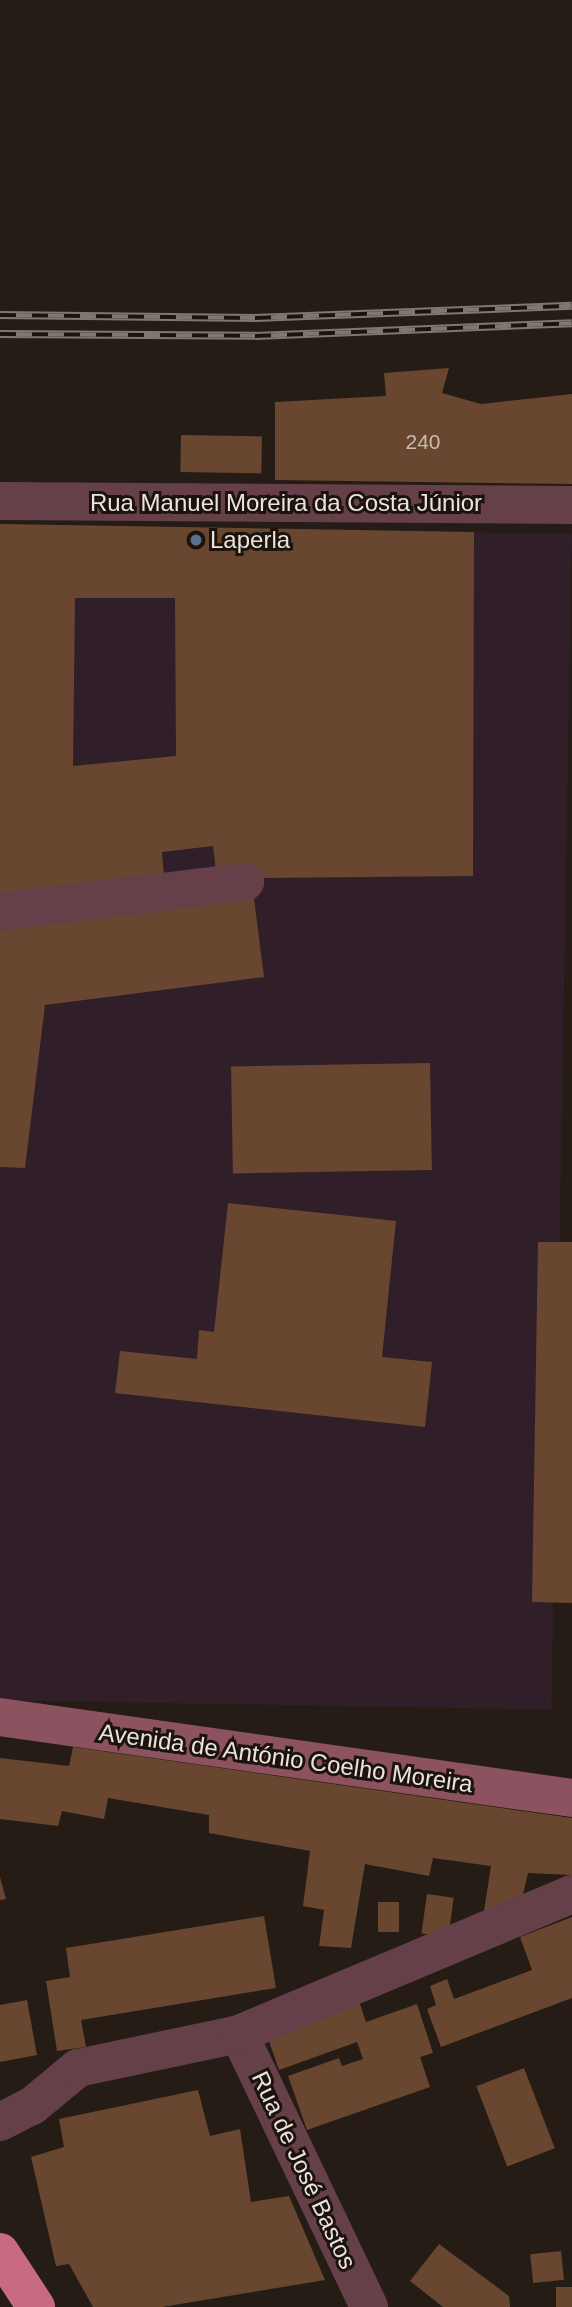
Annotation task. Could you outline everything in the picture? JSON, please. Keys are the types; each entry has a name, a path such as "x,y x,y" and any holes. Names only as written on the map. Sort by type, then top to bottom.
{"highway":[{"path":"0,2252 36,2307"}],"main road":[{"name":"Avenida de António Coelho Moreira","path":"0,1717 572,1798"}],"street":[{"name":"Rua Manuel Moreira da Costa Júnior","path":"0,501 572,505"},
{"path":"0,912 245,882"},
{"path":"0,2122 32,2106 78,2068 239,2034 572,1894"},
{"name":"Rua de José Bastos","path":"239,2034 369,2307"}],"shaded area":[{"path":"0,524 572,534 551,1710 0,1700"}],"building":[{"path":"449,368 442,393 481,404 572,394 572,484 275,480 275,402 386,396 384,373"},
{"path":"181,435 262,436 261,473 180,472"},
{"path":"0,524 474,532 473,876 260,878 216,871 213,846 162,852 164,877 0,895","holes":["75,598 175,598 176,756 73,766"]},
{"path":"253,891 264,977 45,1005 25,1168 0,1167 0,929"},
{"path":"430,1063 432,1170 233,1173 231,1066"},
{"path":"228,1203 396,1221 382,1357 432,1362 425,1427 115,1393 120,1351 197,1359 199,1330 214,1332"},
{"path":"538,1242 572,1242 572,1603 532,1602"},
{"path":"73,1747 572,1818 572,1875 528,1873 523,1894 484,1911 491,1866 433,1858 429,1876 365,1864 351,1948 319,1946 324,1910 303,1906 310,1851 209,1833 209,1815 108,1798 104,1819 62,1811 58,1826 0,1819 0,1758 69,1766"},
{"path":"0,1877 6,1899 0,1900"},
{"path":"427,1894 454,1898 448,1937 421,1934"},
{"path":"378,1902 399,1902 399,1932 378,1932"},
{"path":"264,1916 276,1988 81,2020 86,2047 57,2051 46,1981 70,1977 66,1948"},
{"path":"572,1917 572,1998 441,2047 427,2009 436,2005 430,1986 447,1979 454,1999 532,1970 520,1937"},
{"path":"358,1998 366,2022 417,2004 433,2053 420,2057 430,2087 307,2130 288,2076 339,2058 342,2066 363,2059 357,2042 279,2070 265,2030"},
{"path":"27,2000 37,2055 0,2062 0,2005"},
{"path":"524,2068 555,2148 507,2167 476,2086"},
{"path":"198,2090 210,2136 240,2129 251,2202 289,2196 325,2280 162,2307 93,2307 69,2264 56,2266 31,2157 64,2147 59,2119"},
{"path":"439,2244 509,2296 510,2307 443,2307 410,2281"},
{"path":"561,2251 564,2280 533,2283 530,2254"},
{"path":"556,2287 572,2287 572,2307 556,2307"}],"railway":[{"path":"0,315 255,318 572,306"},
{"path":"0,334 255,336 572,323"}],"place":[{"name":"Laperla","path":"196,540"}]}
